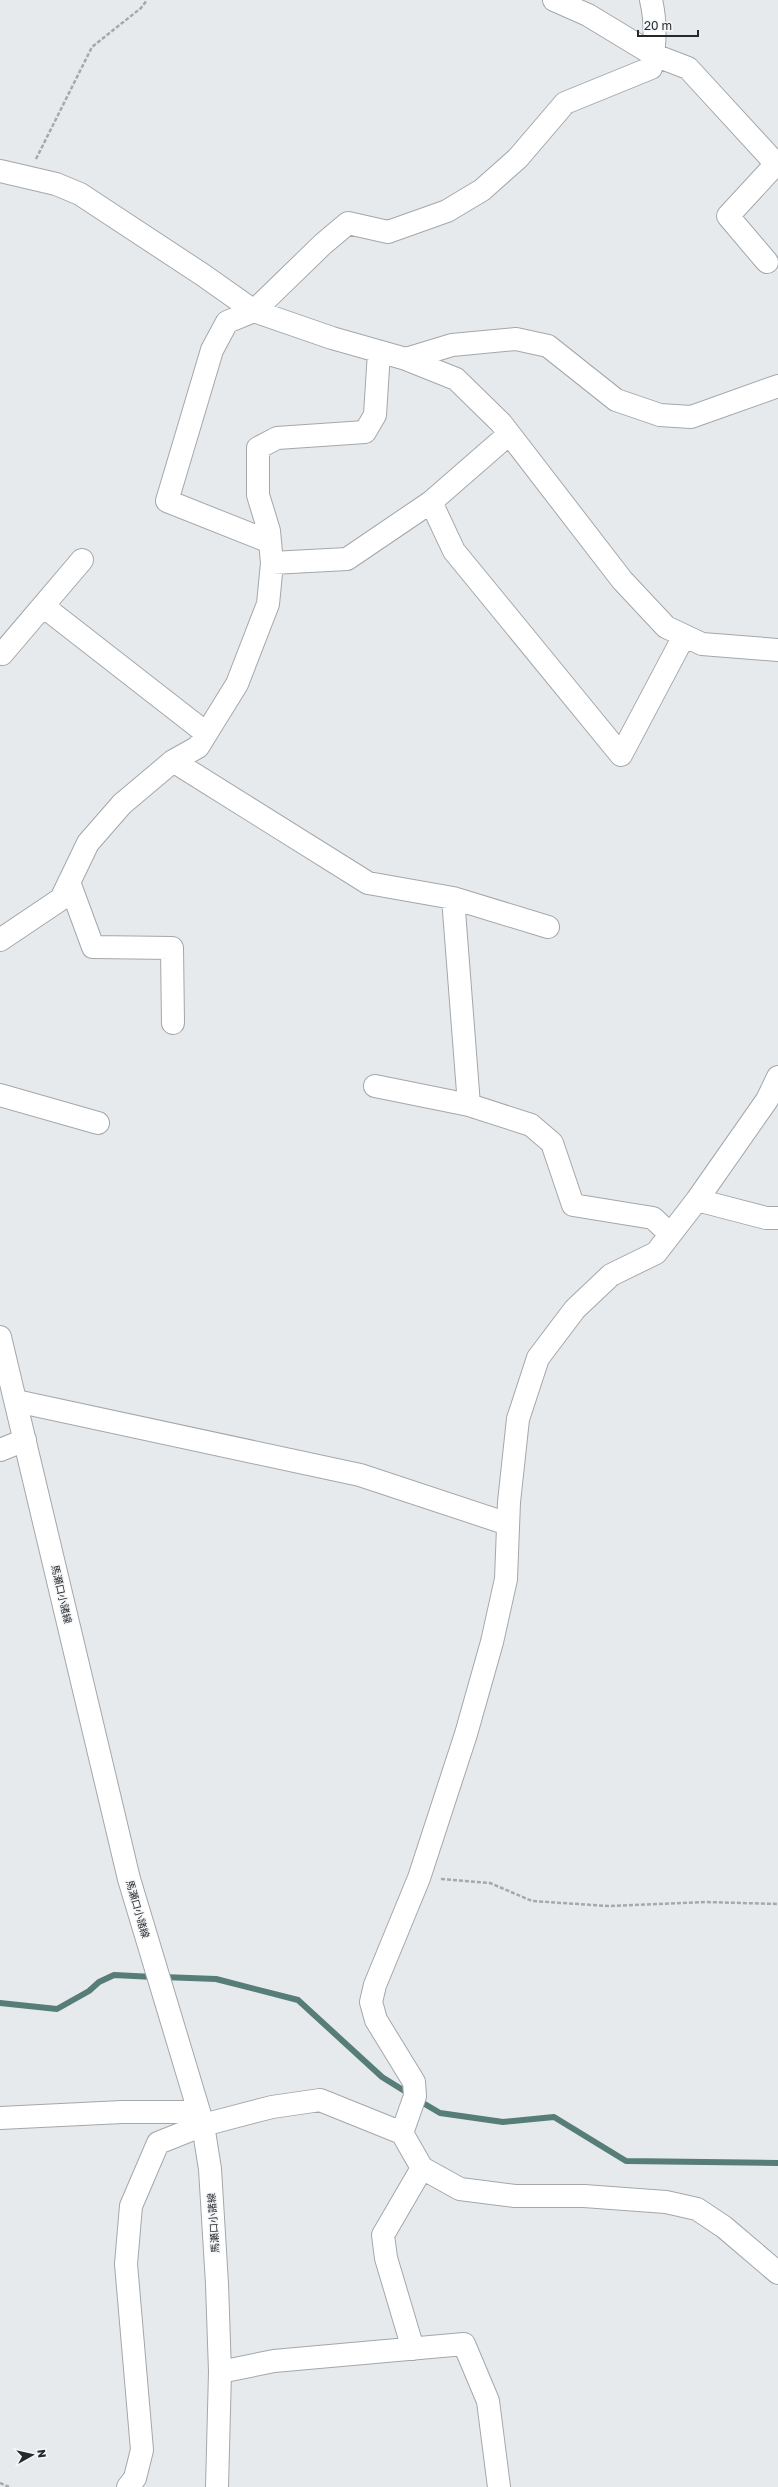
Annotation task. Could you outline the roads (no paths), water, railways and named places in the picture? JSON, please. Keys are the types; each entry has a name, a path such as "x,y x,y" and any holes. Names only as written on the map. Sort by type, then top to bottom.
{"street":[{"path":"554,0 588,15 654,55 688,68 777,165 728,216 767,262"},
{"path":"270,542 167,501 212,350 227,322 254,311 323,244 348,224 388,232 447,211 482,190 518,158 565,103 651,68 654,55 654,12 651,0"},
{"path":"0,171 56,184 80,194 203,275 254,311 332,338 406,359 456,379 501,424 622,580 666,627 702,644 778,650"},
{"path":"406,359 452,345 516,339 541,344 548,346 616,400 660,416 691,417 778,386"},
{"path":"0,940 61,899 88,843 122,804 173,761 198,747 240,677 268,604 272,563 270,531 258,495 258,448 277,438 365,432 374,415 379,352"},
{"path":"272,563 347,559 431,502 509,434"},
{"path":"431,502 454,551 621,754 684,636"},
{"path":"2,654 82,560"},
{"path":"43,606 206,733"},
{"path":"173,761 368,883 453,898 548,927"},
{"path":"70,882 93,947 172,948 173,1023"},
{"path":"453,898 469,1105"},
{"path":"402,2133 415,2096 414,2082 376,2020 371,2002 375,1985 419,1878 466,1734 492,1642 506,1579 508,1524 518,1419 538,1358 575,1309 611,1275 656,1253 697,1200 767,1100 778,1077"},
{"path":"375,1086 469,1105 531,1125 552,1143 573,1205 653,1218 670,1234"},
{"path":"0,1095 98,1123"},
{"path":"697,1200 766,1218 778,1218"},
{"name":"馬瀬口小諸線","path":"0,1338 129,1878 201,2119 210,2169 220,2372 217,2487"},
{"path":"16,1401 360,1475 508,1524"},
{"path":"0,1450 25,1440"},
{"path":"0,2118 122,2112 201,2119 320,2100 402,2133 422,2168 460,2189 515,2196 584,2196 666,2202 697,2209 724,2227 778,2273"},
{"path":"128,2487 134,2478 142,2450 126,2264 131,2206 158,2144 201,2119"},
{"path":"412,2349 386,2258 383,2235 422,2168"},
{"path":"220,2372 274,2361 464,2344 488,2400 499,2487"}],"waterway":[{"path":"0,2003 57,2009 89,1991 99,1982 114,1975 154,1977"},
{"path":"163,1977 216,1979 298,2000 382,2077 411,2095"},
{"path":"418,2100 440,2113 503,2122 554,2117 626,2161 778,2163"}]}
